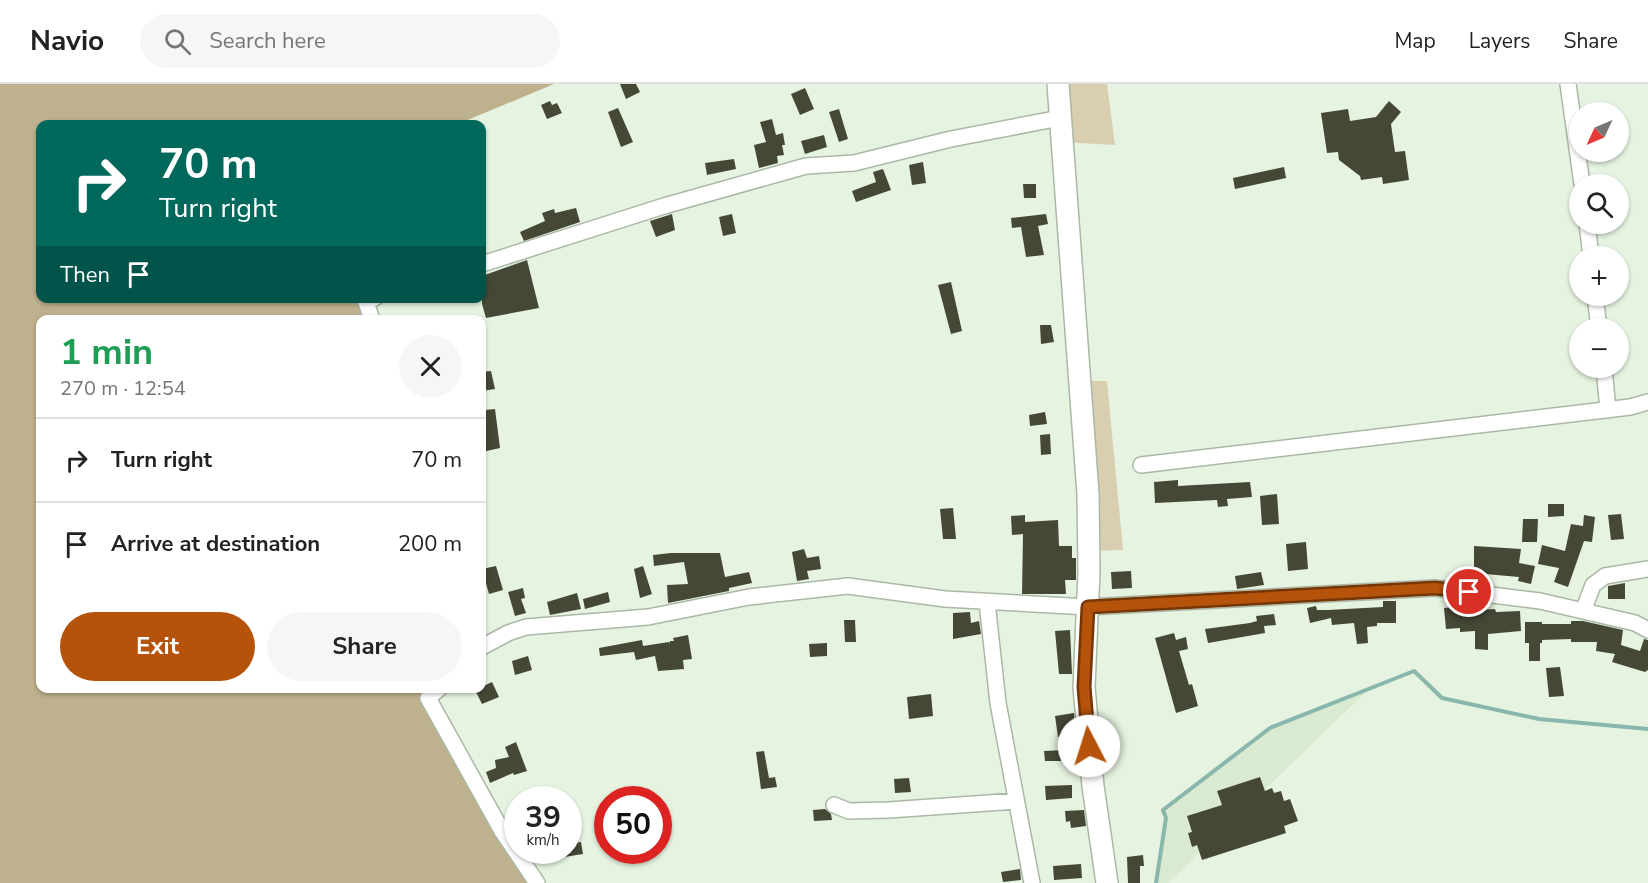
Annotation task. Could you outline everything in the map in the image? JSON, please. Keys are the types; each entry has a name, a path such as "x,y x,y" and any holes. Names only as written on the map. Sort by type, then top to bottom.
{"main road":[{"path":"1058,84 1088,494 1089,571 1084,687 1093,786 1107,883"}],"street":[{"path":"1568,84 1581,174"},
{"path":"486,263 664,206 806,166 854,163 951,139 1060,118"},
{"path":"1605,378 1608,410"},
{"path":"1141,465 1608,410 1648,402"},
{"path":"1583,611 1593,585 1605,576 1648,569"},
{"path":"486,641 526,627 648,618 749,597 848,586 945,599 1088,607 1435,588 1540,601 1635,623 1648,630"},
{"path":"987,602 998,703 1032,883"},
{"path":"434,693 428,698 502,831 537,883"},
{"path":"834,805 849,811 869,811 1016,801"}],"shaded area":[{"path":"0,84 554,84 468,120 36,120 36,303 366,303 371,315 36,315 36,693 435,693 428,698 504,827 504,864 526,864 537,883 0,883"},
{"path":"1058,84 1107,84 1115,145 1062,142"},
{"path":"1079,381 1107,381 1123,550 1089,551"},
{"path":"1370,688 1168,883 1156,883 1166,818 1163,810 1270,728"}],"building":[{"path":"620,84 636,84 640,92 626,99"},
{"path":"805,88 814,109 800,115 791,94"},
{"path":"550,101 552,105 557,103 562,113 547,119 541,105"},
{"path":"1389,101 1401,112 1391,124 1395,152 1405,151 1409,180 1383,184 1382,177 1361,180 1360,176 1339,160 1338,152 1327,153 1321,113 1348,109 1350,121 1376,117"},
{"path":"618,108 633,142 621,147 608,112"},
{"path":"839,109 848,139 839,142 829,112"},
{"path":"772,119 776,135 783,133 784,155 777,156 778,163 759,168 754,145 766,142 760,122"},
{"path":"824,135 827,147 805,154 801,141"},
{"path":"734,159 736,169 707,175 705,163"},
{"path":"923,162 926,183 912,185 909,165"},
{"path":"1284,167 1286,178 1235,189 1233,178"},
{"path":"883,169 891,190 856,202 852,191 876,182 873,172"},
{"path":"1023,184 1036,184 1036,198 1024,198"},
{"path":"576,208 580,222 524,241 520,232 545,221 542,213 554,209 555,213"},
{"path":"672,214 675,230 656,237 650,221"},
{"path":"732,214 736,233 723,236 719,217"},
{"path":"1046,214 1048,224 1038,226 1044,255 1026,257 1021,227 1012,228 1011,218"},
{"path":"527,260 539,308 486,318 482,303 486,303 486,275"},
{"path":"951,282 962,331 951,334 938,285"},
{"path":"1040,325 1051,325 1054,342 1041,344"},
{"path":"491,371 495,389 486,390 486,372"},
{"path":"495,409 500,448 486,451 486,424 486,410"},
{"path":"1045,412 1047,424 1030,426 1029,415"},
{"path":"1050,434 1051,454 1041,455 1040,435"},
{"path":"1178,480 1178,486 1250,482 1252,497 1227,499 1228,506 1218,507 1217,500 1155,503 1154,482"},
{"path":"1277,494 1279,524 1262,525 1260,496"},
{"path":"1548,504 1564,504 1564,516 1548,517"},
{"path":"953,508 956,539 943,539 940,509"},
{"path":"1621,514 1624,539 1611,540 1608,515"},
{"path":"1025,515 1025,522 1058,520 1059,546 1072,546 1072,558 1076,558 1076,580 1065,580 1066,594 1022,594 1023,534 1012,535 1011,516"},
{"path":"1584,515 1595,517 1592,542 1584,541 1568,587 1554,582 1559,568 1538,564 1542,545 1565,551 1571,524 1583,526"},
{"path":"1523,519 1538,519 1537,542 1522,542"},
{"path":"1306,542 1308,569 1288,571 1286,544"},
{"path":"1474,546 1521,549 1519,563 1535,566 1531,584 1518,581 1519,577 1474,573"},
{"path":"804,549 807,558 819,556 821,569 807,571 809,579 797,581 792,552"},
{"path":"720,553 725,577 749,572 752,583 729,588 729,591 668,603 667,585 688,584 684,562 654,566 653,555"},
{"path":"496,566 503,590 489,594 486,568"},
{"path":"643,566 652,594 640,598 634,569"},
{"path":"1131,571 1132,588 1112,589 1111,572"},
{"path":"1261,572 1264,585 1237,589 1235,576"},
{"path":"1625,583 1625,599 1608,599 1608,586"},
{"path":"523,588 525,598 521,599 526,613 515,616 508,592"},
{"path":"608,592 610,602 585,609 583,599"},
{"path":"577,593 581,609 550,615 547,602"},
{"path":"1383,601 1396,601 1396,623 1377,623 1377,626 1367,627 1368,643 1357,644 1354,623 1332,625 1331,618 1310,623 1307,608 1316,606 1317,610 1328,610 1383,607"},
{"path":"1457,607 1457,611 1495,609 1496,612 1520,611 1521,631 1488,634 1488,650 1475,649 1475,631 1460,632 1460,628 1446,629 1444,608"},
{"path":"970,612 971,623 979,621 981,634 953,639 953,613"},
{"path":"1274,614 1276,625 1264,626 1265,633 1208,643 1205,629 1250,623 1257,621 1256,616"},
{"path":"844,620 855,620 856,642 845,642"},
{"path":"1571,621 1583,621 1623,630 1621,645 1640,651 1644,639 1648,640 1648,670 1645,672 1612,662 1615,654 1596,651 1597,642 1571,642 1571,639 1542,640 1540,661 1529,661 1529,643 1525,643 1525,622 1571,624"},
{"path":"1070,630 1072,674 1059,674 1055,631"},
{"path":"1174,633 1176,640 1186,637 1188,649 1179,651 1198,706 1176,713 1155,638"},
{"path":"688,635 692,659 683,660 684,669 658,671 655,656 636,660 634,652 600,656 599,648 642,640 643,646 669,642 669,644 670,641 674,641 673,638"},
{"path":"827,643 827,656 810,657 809,644"},
{"path":"528,656 532,670 515,675 512,661"},
{"path":"1560,667 1564,696 1549,697 1546,668"},
{"path":"492,682 499,697 482,704 476,693 486,693 486,685"},
{"path":"931,694 933,716 909,719 907,697"},
{"path":"1074,713 1076,734 1058,737 1055,716"},
{"path":"516,742 527,771 514,775 513,773 490,783 486,772 496,768 495,760 509,757 505,747"},
{"path":"1065,750 1066,761 1045,761 1044,751"},
{"path":"764,751 769,778 775,777 777,787 761,789 756,752"},
{"path":"1260,777 1265,791 1272,788 1274,793 1281,791 1284,801 1290,799 1298,821 1284,826 1286,833 1202,860 1197,845 1192,847 1188,833 1192,832 1187,816 1222,805 1217,791"},
{"path":"909,778 911,792 895,793 894,779"},
{"path":"1072,785 1072,798 1046,800 1045,786"},
{"path":"825,809 831,814 832,820 814,821 813,810"},
{"path":"1084,810 1086,826 1071,828 1070,821 1066,822 1065,811"},
{"path":"1143,855 1144,866 1140,866 1140,883 1128,883 1127,857"},
{"path":"1081,864 1082,878 1054,880 1053,866"},
{"path":"1020,869 1021,880 1003,882 1001,872"}],"waterway":[{"path":"1156,883 1166,818 1163,810 1270,728 1414,671 1442,698 1539,719 1648,729"}],"route":[{"path":"1089,746 1084,687 1088,607 1435,588 1469,592"}]}
